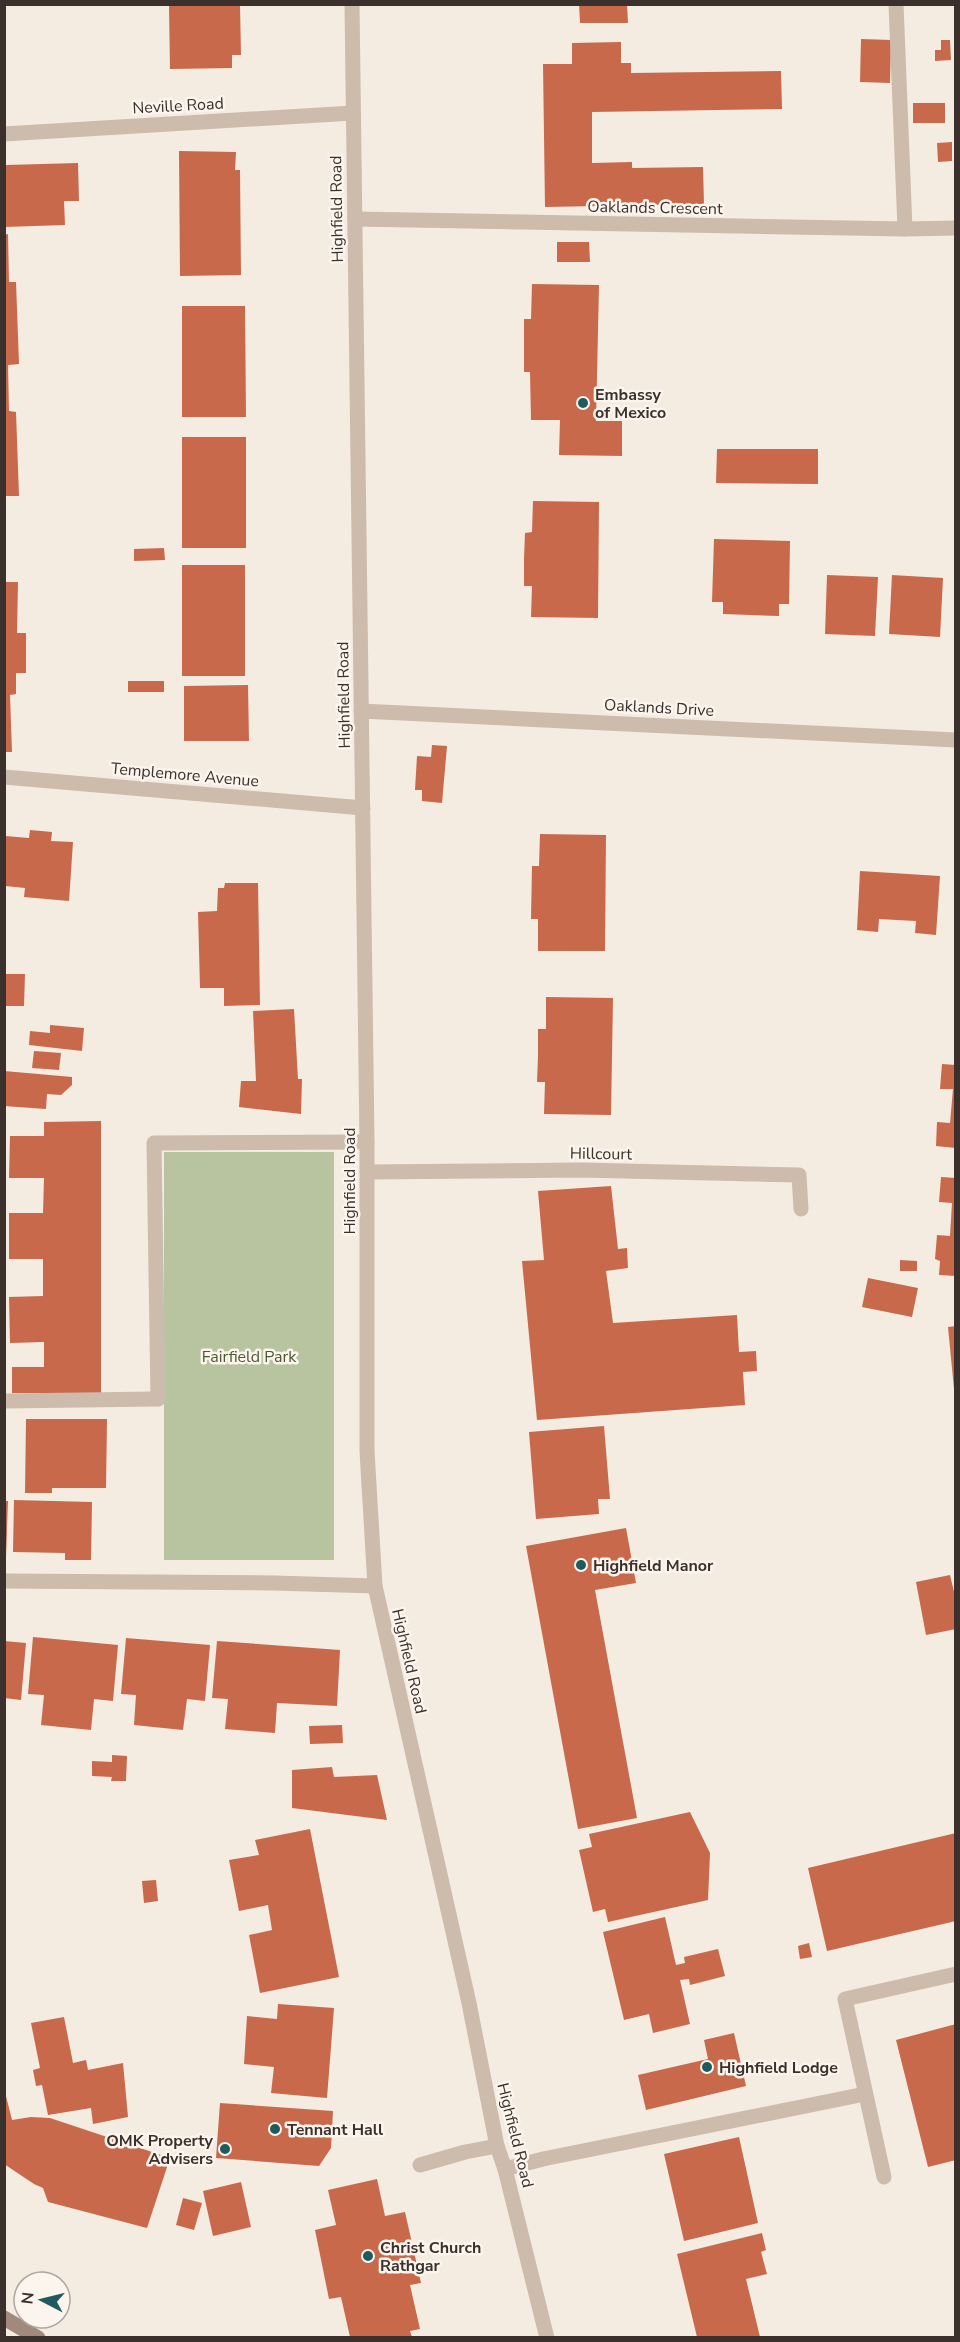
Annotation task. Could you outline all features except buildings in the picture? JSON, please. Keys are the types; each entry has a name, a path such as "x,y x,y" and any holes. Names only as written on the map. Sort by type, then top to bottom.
{"main road":[{"path":"4,2318 38,2337"}],"street":[{"name":"Highfield Road","path":"352,4 367,1142 367,1451 375,1586 469,2003 497,2146 505,2169 547,2337"},
{"path":"896,4 906,229"},
{"name":"Neville Road","path":"4,134 353,113"},
{"name":"Oaklands Crescent","path":"355,219 956,228"},
{"name":"Oaklands Drive","path":"361,711 956,740"},
{"name":"Templemore Avenue","path":"4,777 363,808"},
{"path":"4,1401 158,1399 154,1143 367,1142"},
{"name":"Hillcourt","path":"367,1172 582,1170 799,1175 801,1209"},
{"path":"4,1581 375,1586"},
{"path":"884,2177 845,1999 956,1974"},
{"path":"505,2169 543,2158 865,2094"},
{"path":"420,2165 465,2152 497,2146"}],"green space":[{"name":"Fairfield Park","path":"164,1152 334,1152 334,1560 164,1560"}],"place":[{"name":"Embassy of Mexico","path":"583,403"},
{"name":"Highfield Manor","path":"581,1565"},
{"name":"Highfield Lodge","path":"707,2067"},
{"name":"Tennant Hall","path":"275,2129"},
{"name":"OMK Property Advisers","path":"225,2149"},
{"name":"Christ Church Rathgar","path":"368,2256"}]}
